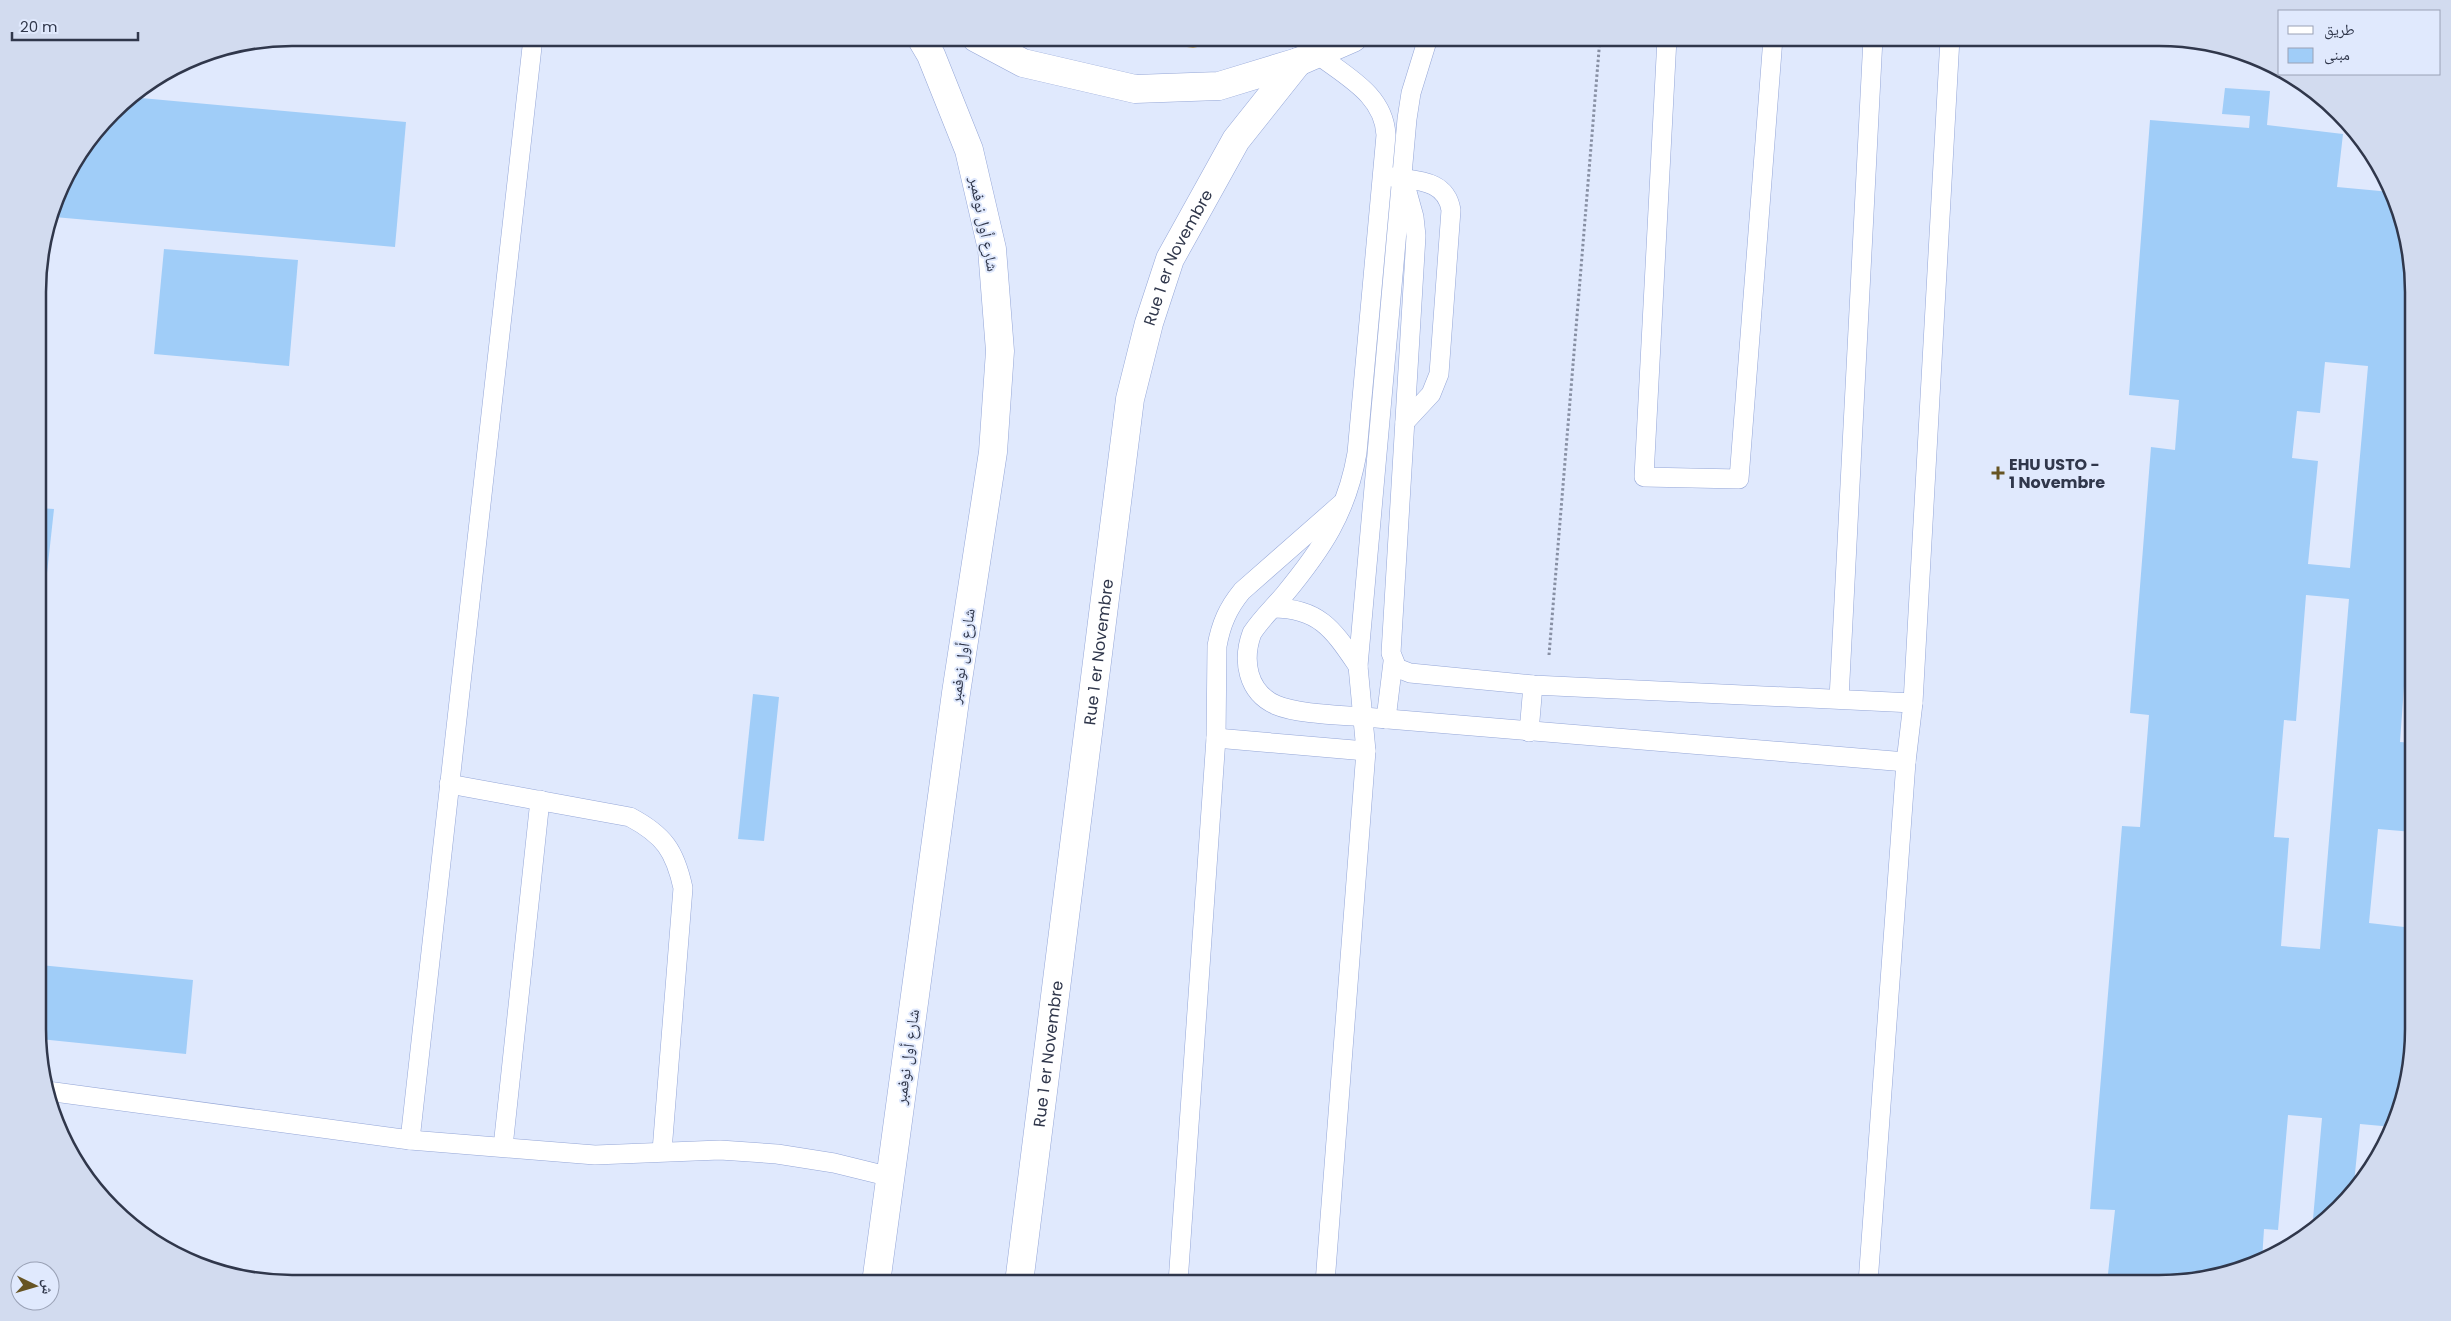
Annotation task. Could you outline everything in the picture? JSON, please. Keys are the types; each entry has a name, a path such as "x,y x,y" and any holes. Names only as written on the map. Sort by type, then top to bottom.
{"main road":[{"name":"شارع أول نوفمبر","path":"877,1275 956,693 993,452 1000,350 992,249 968,150 931,55 926,46"},
{"path":"991,46 1023,63 1135,89 1219,86 1308,58 1335,46"},
{"name":"Rue 1 er Novembre","path":"1020,1275 1130,399 1149,323 1170,259 1236,140 1308,58"}],"lane":[{"path":"410,1140 533,46"},
{"path":"1326,1275 1366,751 1358,666 1411,93 1426,46"},
{"path":"1667,46 1644,477 1739,479 1772,46"},
{"path":"1839,699 1873,46"},
{"path":"1869,1275 1906,762 1913,703 1950,46"},
{"path":"1308,58 1373,97 1380,107 1385,121 1386,136 1383,175 1353,480 1324,544 1273,608 1259,622 1247,646 1246,660 1255,687 1276,705 1290,709 1364,718 1906,762"},
{"path":"1383,175 1433,184 1446,194 1451,210 1439,374 1428,398 1405,422"},
{"path":"1386,719 1393,662 1391,653 1416,226 1403,178"},
{"path":"1179,1275 1216,738 1217,646 1224,617 1242,591 1345,500"},
{"path":"1273,608 1300,611 1324,623 1334,632 1358,666"},
{"path":"1393,662 1397,668 1410,673 1540,685 1913,703"},
{"path":"1528,732 1540,685"},
{"path":"1216,738 1366,751"},
{"path":"450,784 630,817 651,828 661,839 678,865 683,888 662,1151"},
{"path":"503,1147 540,800"},
{"path":"55,1092 410,1140 595,1155 720,1150 777,1154 834,1163 891,1177"}],"path":[{"path":"1540,685 1599,46"}],"green space":[{"path":"1181,46 1202,46 1193,48"}],"building":[{"path":"2225,88 2270,91 2267,125 2343,134 2337,187 2383,191 2392,213 2403,260 2405,292 2405,672 2400,742 2405,742 2405,831 2378,829 2369,923 2405,927 2405,1029 2403,1061 2392,1108 2384,1126 2360,1124 2354,1178 2333,1203 2313,1221 2322,1118 2288,1115 2278,1230 2264,1229 2263,1252 2238,1262 2191,1273 2108,1275 2115,1210 2090,1209 2122,826 2140,827 2149,715 2130,713 2151,447 2175,450 2179,400 2129,395 2150,120 2249,128 2250,116 2222,114","holes":["2325,362 2368,366 2350,568 2308,564 2318,461 2292,458 2297,411 2320,413","2306,595 2349,599 2320,949 2281,946 2289,838 2274,837 2284,720 2296,721"]},
{"path":"141,98 406,122 395,247 58,217 79,169 97,142 118,118"},
{"path":"164,249 298,260 289,366 154,354"},
{"path":"46,508 54,509 46,582"},
{"path":"753,694 779,697 764,841 738,839"},
{"path":"46,966 193,980 186,1054 47,1040"}],"place":[{"name":"EHU USTO - 1 Novembre","path":"1998,473"}]}
